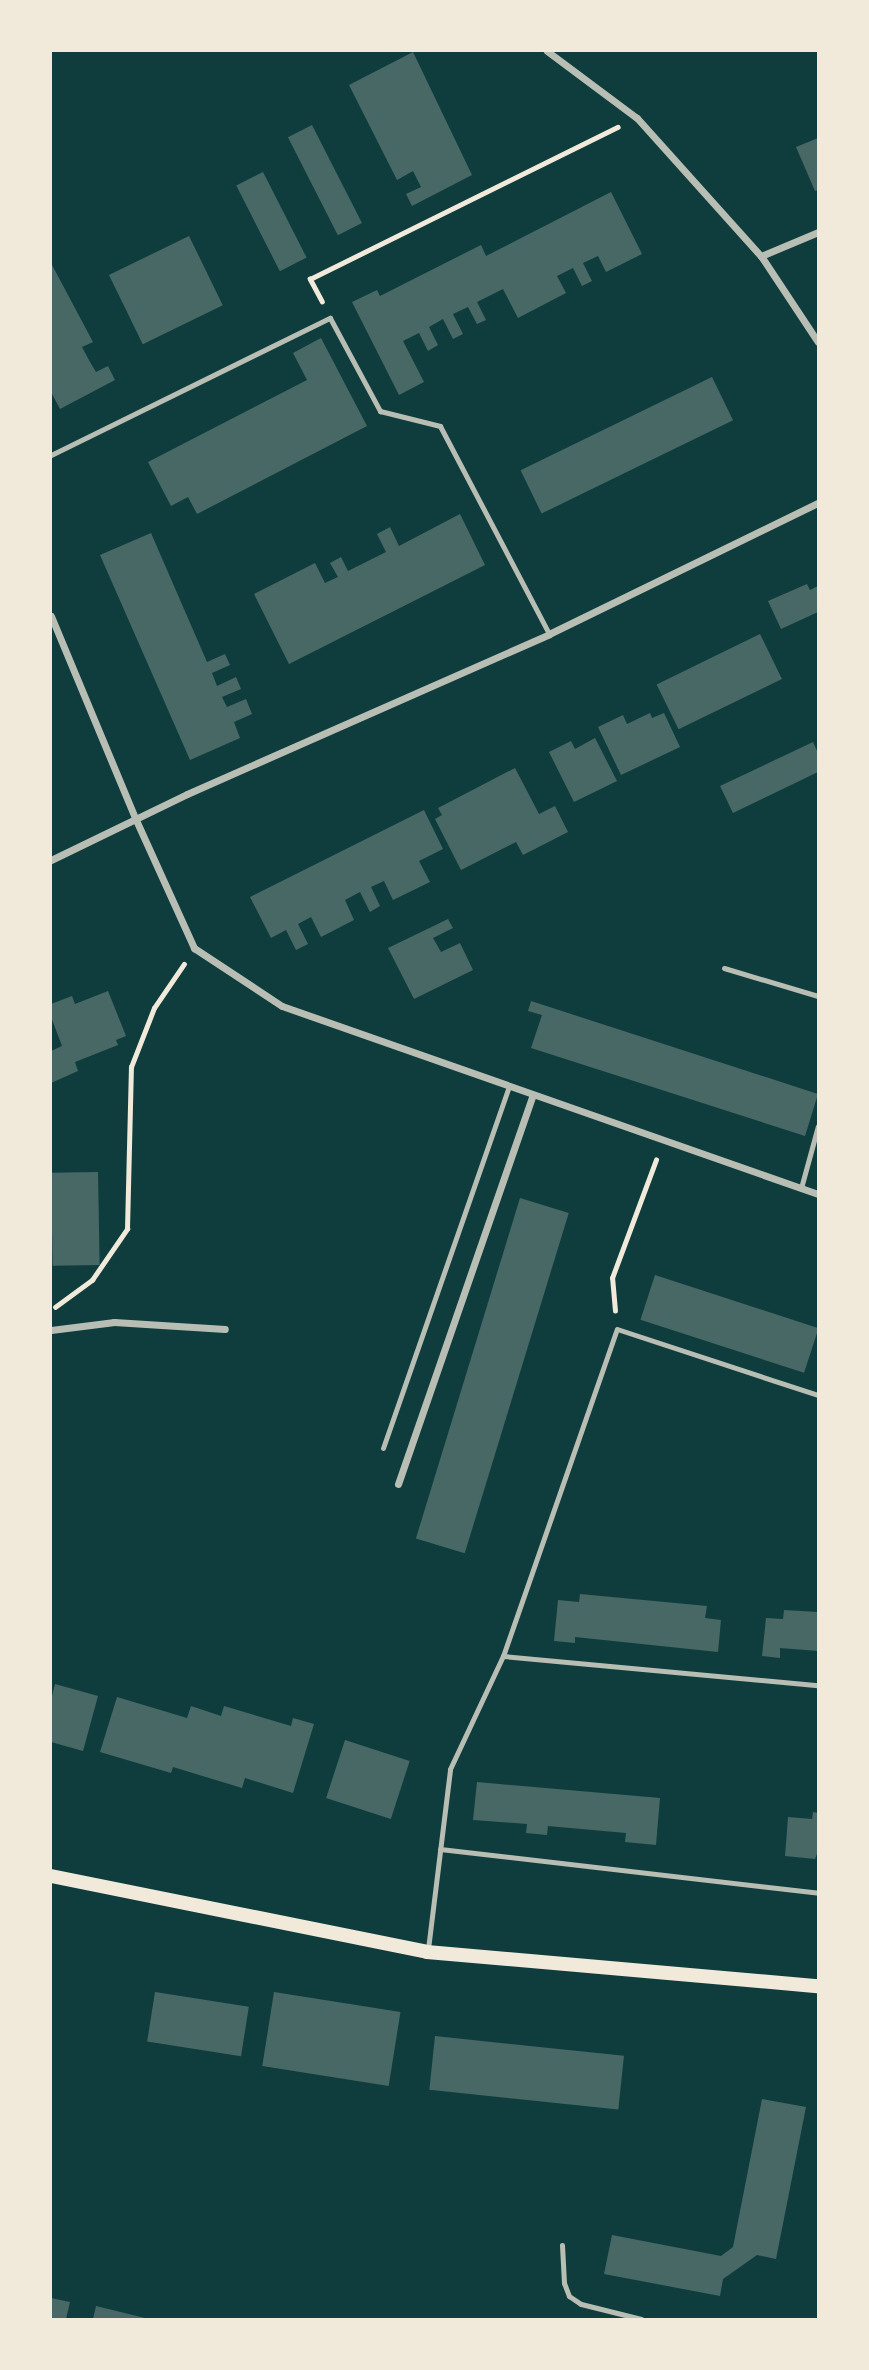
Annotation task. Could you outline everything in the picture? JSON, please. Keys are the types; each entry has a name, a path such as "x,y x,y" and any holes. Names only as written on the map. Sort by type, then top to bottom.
{"main road":[{"path":"51,1876 427,1952 818,1986"}],"street":[{"path":"547,51 637,118 761,256 818,342"},
{"path":"761,256 818,232"},
{"path":"51,860 383,705 549,634 818,503"},
{"path":"51,617 136,820 194,948 282,1006 532,1096 818,1194"},
{"path":"398,1484 532,1096"},
{"path":"51,1330 114,1322 225,1329"}],"lane":[{"path":"51,456 330,318 380,411 440,426 549,634"},
{"path":"724,968 818,996"},
{"path":"383,1448 509,1087"},
{"path":"801,1188 818,1126"},
{"path":"427,1952 450,1769 503,1656 617,1329 818,1395"},
{"path":"503,1656 818,1685"},
{"path":"440,1849 818,1893"},
{"path":"562,2245 564,2283 569,2296 581,2304 641,2319"}],"path":[{"path":"330,318 310,279 637,118"},
{"path":"51,1310 92,1280 127,1229 131,1067 154,1008 194,948"},
{"path":"617,1329 612,1278 664,1141"}],"building":[{"path":"413,52 472,175 412,206 406,194 421,187 413,171 397,180 349,85"},
{"path":"312,125 362,223 338,235 288,137"},
{"path":"818,138 818,190 815,191 796,147"},
{"path":"263,172 307,258 280,271 236,186"},
{"path":"611,192 642,254 606,272 598,256 583,263 592,281 582,286 573,268 557,276 566,293 518,318 503,289 477,302 486,320 477,324 468,307 453,314 463,334 453,339 443,319 429,327 438,345 428,351 419,333 403,341 424,382 399,395 352,302 377,290 380,296 481,245 486,256"},
{"path":"189,236 223,305 143,344 109,275"},
{"path":"51,263 93,342 82,347 90,362 96,372 108,366 115,380 60,409 51,392"},
{"path":"321,338 367,426 197,514 188,497 171,506 148,462 307,380 293,353"},
{"path":"712,377 733,420 542,514 521,470"},
{"path":"460,514 485,565 289,664 254,594 315,563 325,583 338,577 330,563 341,557 348,571 386,552 377,534 390,527 399,546"},
{"path":"151,533 207,662 225,654 230,665 212,673 217,686 236,677 241,689 222,697 227,707 246,699 252,714 234,722 240,738 190,760 100,555"},
{"path":"807,584 810,590 818,586 818,612 781,629 768,601"},
{"path":"760,634 782,679 679,729 657,684"},
{"path":"650,713 652,718 664,713 680,747 621,775 598,727 623,715 627,724"},
{"path":"595,738 617,781 574,802 549,752 571,741 575,749"},
{"path":"813,742 818,753 818,772 733,813 720,786"},
{"path":"515,768 539,814 555,806 568,832 523,855 516,842 461,870 435,819 442,815 438,808"},
{"path":"424,810 443,849 419,861 430,882 393,900 384,881 371,887 380,906 370,912 360,892 345,900 354,920 321,937 311,917 298,924 308,944 296,950 286,930 271,938 250,897"},
{"path":"448,919 453,928 433,938 441,952 460,943 473,970 414,999 388,948"},
{"path":"108,991 126,1036 116,1040 118,1045 75,1062 78,1071 51,1083 51,1051 62,1046 51,1017 51,1004 72,996 75,1004"},
{"path":"531,1001 818,1094 805,1136 531,1048 542,1015 528,1011"},
{"path":"98,1172 100,1265 53,1266 51,1173"},
{"path":"520,1198 569,1213 465,1553 416,1538"},
{"path":"655,1275 818,1328 804,1373 640,1320"},
{"path":"580,1594 707,1606 705,1618 721,1620 718,1652 575,1637 575,1643 554,1641 558,1600 579,1602"},
{"path":"784,1610 818,1612 818,1651 780,1648 780,1658 762,1656 766,1618 783,1619"},
{"path":"55,1684 98,1696 83,1751 51,1742 51,1700"},
{"path":"117,1697 187,1718 191,1706 221,1716 224,1706 291,1726 293,1718 314,1724 293,1793 245,1778 242,1788 173,1767 171,1773 100,1752"},
{"path":"345,1740 410,1761 391,1819 326,1798"},
{"path":"477,1782 660,1798 656,1845 625,1842 626,1833 548,1826 547,1835 526,1833 527,1824 473,1820"},
{"path":"813,1812 818,1813 818,1851 815,1859 785,1856 788,1817 812,1819"},
{"path":"155,1992 249,2007 241,2056 147,2041"},
{"path":"274,1992 400,2012 389,2086 262,2066"},
{"path":"435,2036 624,2056 618,2110 429,2090"},
{"path":"762,2099 806,2107 776,2259 757,2255 723,2279 720,2296 604,2274 612,2235 721,2256 733,2247"},
{"path":"51,2298 70,2302 66,2319 51,2319"},
{"path":"96,2306 145,2318 93,2319"}]}
